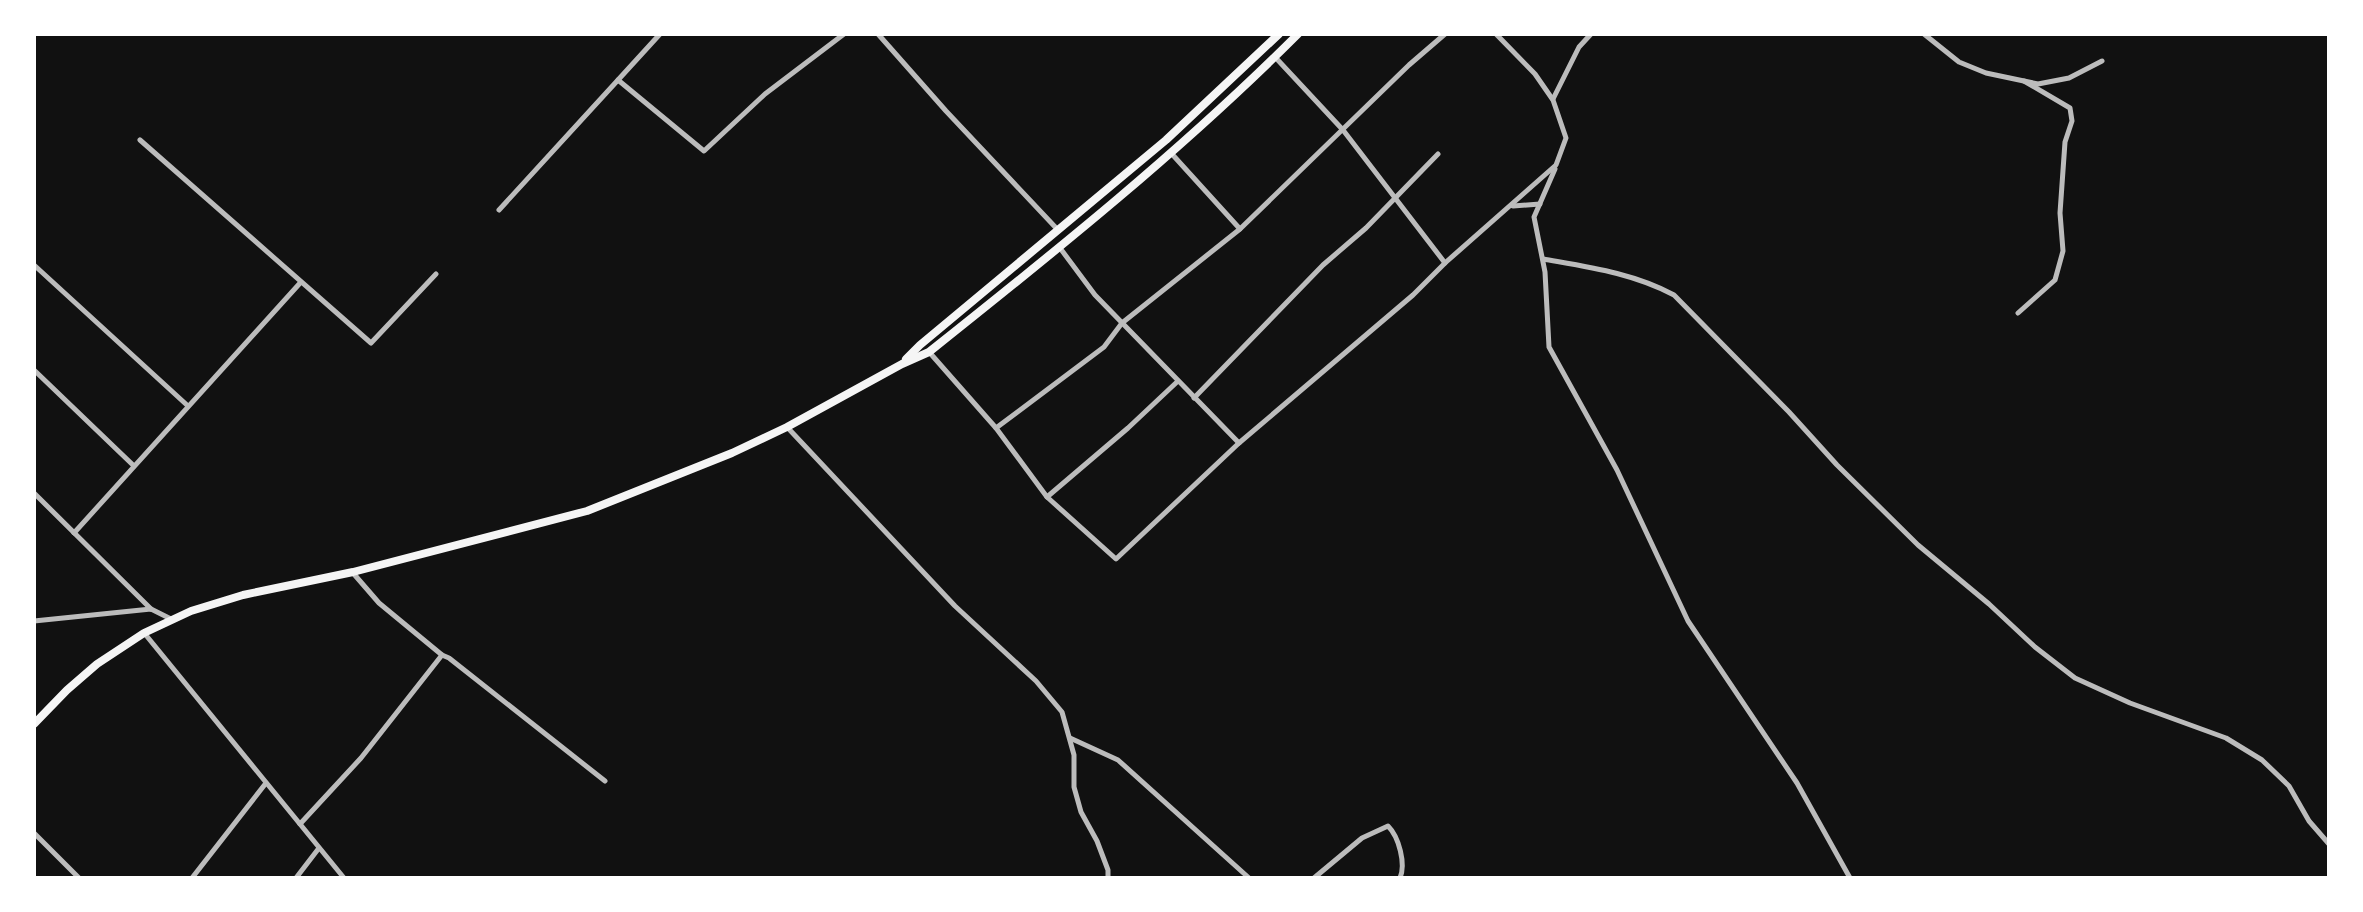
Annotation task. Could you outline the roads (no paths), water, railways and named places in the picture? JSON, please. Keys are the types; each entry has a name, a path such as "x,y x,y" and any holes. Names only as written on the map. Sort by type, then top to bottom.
{"main road":[{"path":"902,364 920,345 1166,140 1279,34"},
{"path":"34,724 97,664 144,633 172,619 243,595 353,572 587,511 732,453 929,352 1079,232 1298,34"},
{"path":"1069,221 1079,232"}],"street":[{"path":"499,210 660,34"},
{"path":"618,80 704,151 765,94 844,34"},
{"path":"878,34 1058,230"},
{"path":"996,428 1104,347 1122,323 1240,229 1445,34"},
{"path":"1496,34 1535,74 1553,100 1566,138 1534,217 1543,259 1549,347 1617,470 1688,621 1797,783 1850,878"},
{"path":"1553,100 1579,47 1591,34"},
{"path":"1924,34 1959,62 1986,73 2038,84 2069,78 2102,61"},
{"path":"1275,57 1343,130 1445,263"},
{"path":"2018,313 2055,280 2063,251 2060,213 2065,142 2072,121 2070,108 2024,81"},
{"path":"140,140 371,343 436,274"},
{"path":"1170,152 1240,229"},
{"path":"1194,398 1323,265 1366,228 1438,154"},
{"path":"929,352 996,428 1047,497 1116,559 1239,443 1413,295 1556,165"},
{"path":"1512,206 1540,204"},
{"path":"1060,248 1095,295 1239,443"},
{"path":"1543,259 1619,273 1674,295 1918,545 2035,647 2075,678 2130,703 2226,738 2262,760 2289,786 2309,821 2329,844"},
{"path":"34,265 188,406"},
{"path":"74,533 301,282"},
{"path":"34,370 134,466"},
{"path":"1047,497 1178,381"},
{"path":"787,427 955,606 1036,681 1062,712 1074,755 1074,787 1081,812 1108,870 1108,878"},
{"path":"34,493 151,609 172,619"},
{"path":"353,572 379,603 605,781"},
{"path":"34,621 151,609"},
{"path":"144,633 344,878"},
{"path":"300,824 361,758 442,655"},
{"path":"1069,738 1118,760 1249,878"},
{"path":"192,878 266,783"},
{"path":"1314,878 1362,838 1388,826 1393,831 1404,869 1400,878"},
{"path":"34,833 79,878"},
{"path":"296,878 319,848"}]}
